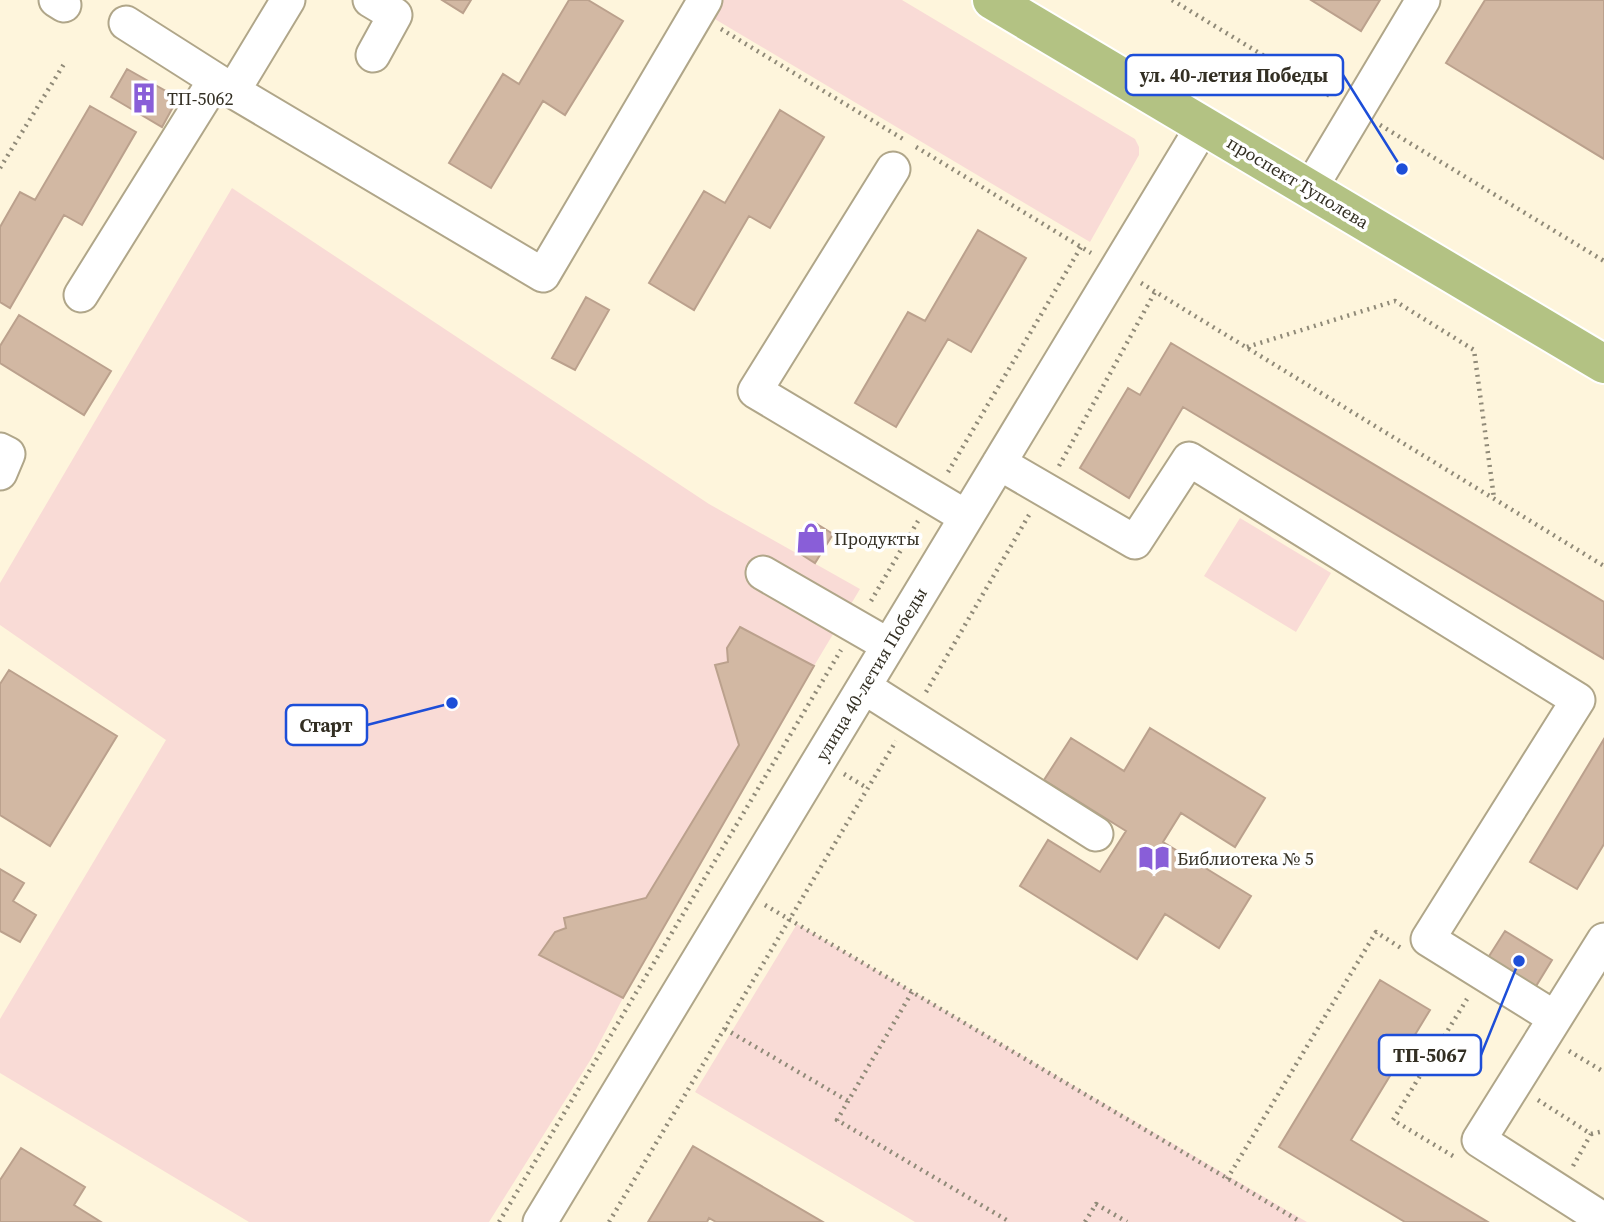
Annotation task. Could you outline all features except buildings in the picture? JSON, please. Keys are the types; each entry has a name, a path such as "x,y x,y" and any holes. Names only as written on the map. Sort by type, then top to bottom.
{"main road":[{"name":"проспект Туполева","path":"992,0 1604,364"}],"street":[{"path":"82,295 224,85 288,0"},
{"path":"370,0 396,15 373,55"},
{"path":"1310,190 1423,0"},
{"path":"126,23 224,85 543,275 701,7"},
{"name":"улица 40-летия Победы","path":"540,1222 1203,126"},
{"path":"893,169 755,391 966,517"},
{"path":"0,450 8,454 0,473"},
{"path":"999,463 1135,542 1189,459 1578,700 1429,939 1550,1027"},
{"path":"763,573 888,645"},
{"path":"863,687 1096,834"},
{"path":"1604,940 1479,1140 1604,1220"}],"path":[{"path":"1172,0 1604,261"},
{"path":"499,1222 1082,247 701,7"},
{"path":"0,169 64,64"},
{"path":"609,1222 1046,490 1155,292 1604,566"},
{"path":"1246,347 1395,301 1474,350 1494,498"},
{"path":"708,871 1301,1222"},
{"path":"1227,1179 1376,932 1408,952"},
{"path":"1464,1163 1393,1120 1472,991"},
{"path":"912,992 837,1120 1010,1222"},
{"path":"1550,1027 1604,1072"},
{"path":"725,1029 848,1101"},
{"path":"1513,1085 1591,1134 1604,1131"},
{"path":"1085,1222 1096,1204 1127,1222"}],"shaded area":[{"path":"717,0 902,0 1135,139 1139,155 1090,242 708,15"},
{"path":"232,188 709,504 860,589 623,998 591,1059 489,1222 249,1222 0,1073 0,1019 166,740 0,625 0,583"},
{"path":"1240,518 1331,573 1296,632 1204,576"},
{"path":"797,924 1307,1222 915,1222 695,1092"}],"place":[{"name":"ТП-5062","path":"144,98"},
{"name":"ул. 40-летия Победы","path":"1402,169"},
{"name":"Продукты","path":"811,538"},
{"name":"Старт","path":"452,703"},
{"name":"Библиотека № 5","path":"1154,858"},
{"name":"ТП-5067","path":"1519,961"}]}
